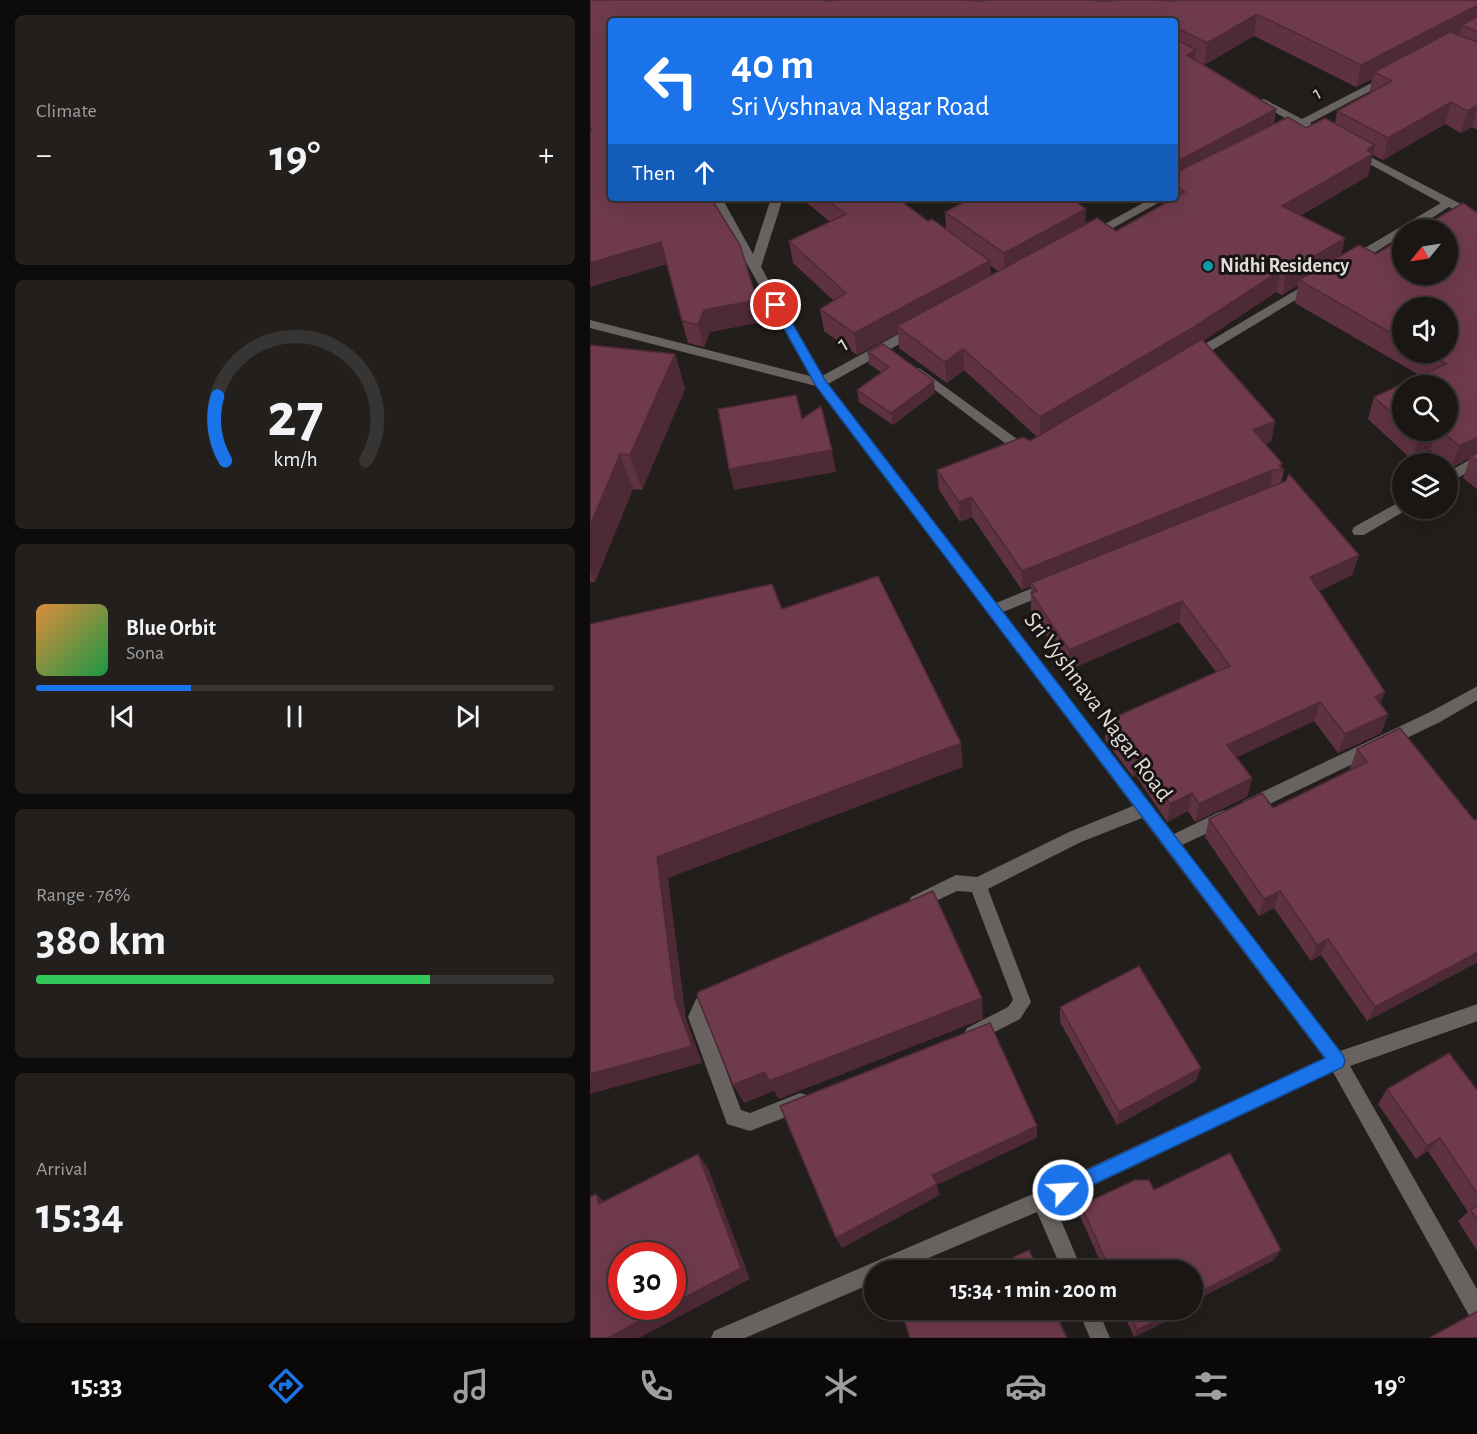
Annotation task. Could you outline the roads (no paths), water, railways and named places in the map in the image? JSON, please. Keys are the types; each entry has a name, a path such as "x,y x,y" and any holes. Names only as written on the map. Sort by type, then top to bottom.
{"street":[{"name":"1","path":"1270,140 1393,74"},
{"path":"1249,95 1323,135"},
{"path":"1344,146 1478,218"},
{"name":"Sri Vyshnava Nagar Road","path":"718,201 820,383 1337,1061 1478,1312"},
{"path":"755,266 776,201"},
{"path":"1081,240 1155,201"},
{"path":"1422,219 1448,203"},
{"path":"1342,267 1392,237"},
{"path":"1181,363 1322,279"},
{"name":"1","path":"590,324 820,383 889,350 923,325"},
{"path":"911,366 1029,454 1039,448"},
{"path":"1458,472 1478,460"},
{"path":"1359,531 1392,512"},
{"path":"994,610 1059,584"},
{"path":"1171,843 1435,717 1478,692"},
{"path":"903,908 956,883 978,885 1075,837 1145,808"},
{"path":"957,1040 989,1027 1014,1013 1022,1002 978,885"},
{"path":"734,990 702,1005 697,1017 734,1117 750,1122 815,1096"},
{"path":"902,1260 1042,1200 1337,1061 1478,1012"},
{"path":"1042,1200 1068,1260"},
{"path":"721,1338 864,1276"},
{"path":"1092,1320 1100,1338"}],"place":[{"name":"Nidhi Residency","path":"1208,266"}]}
